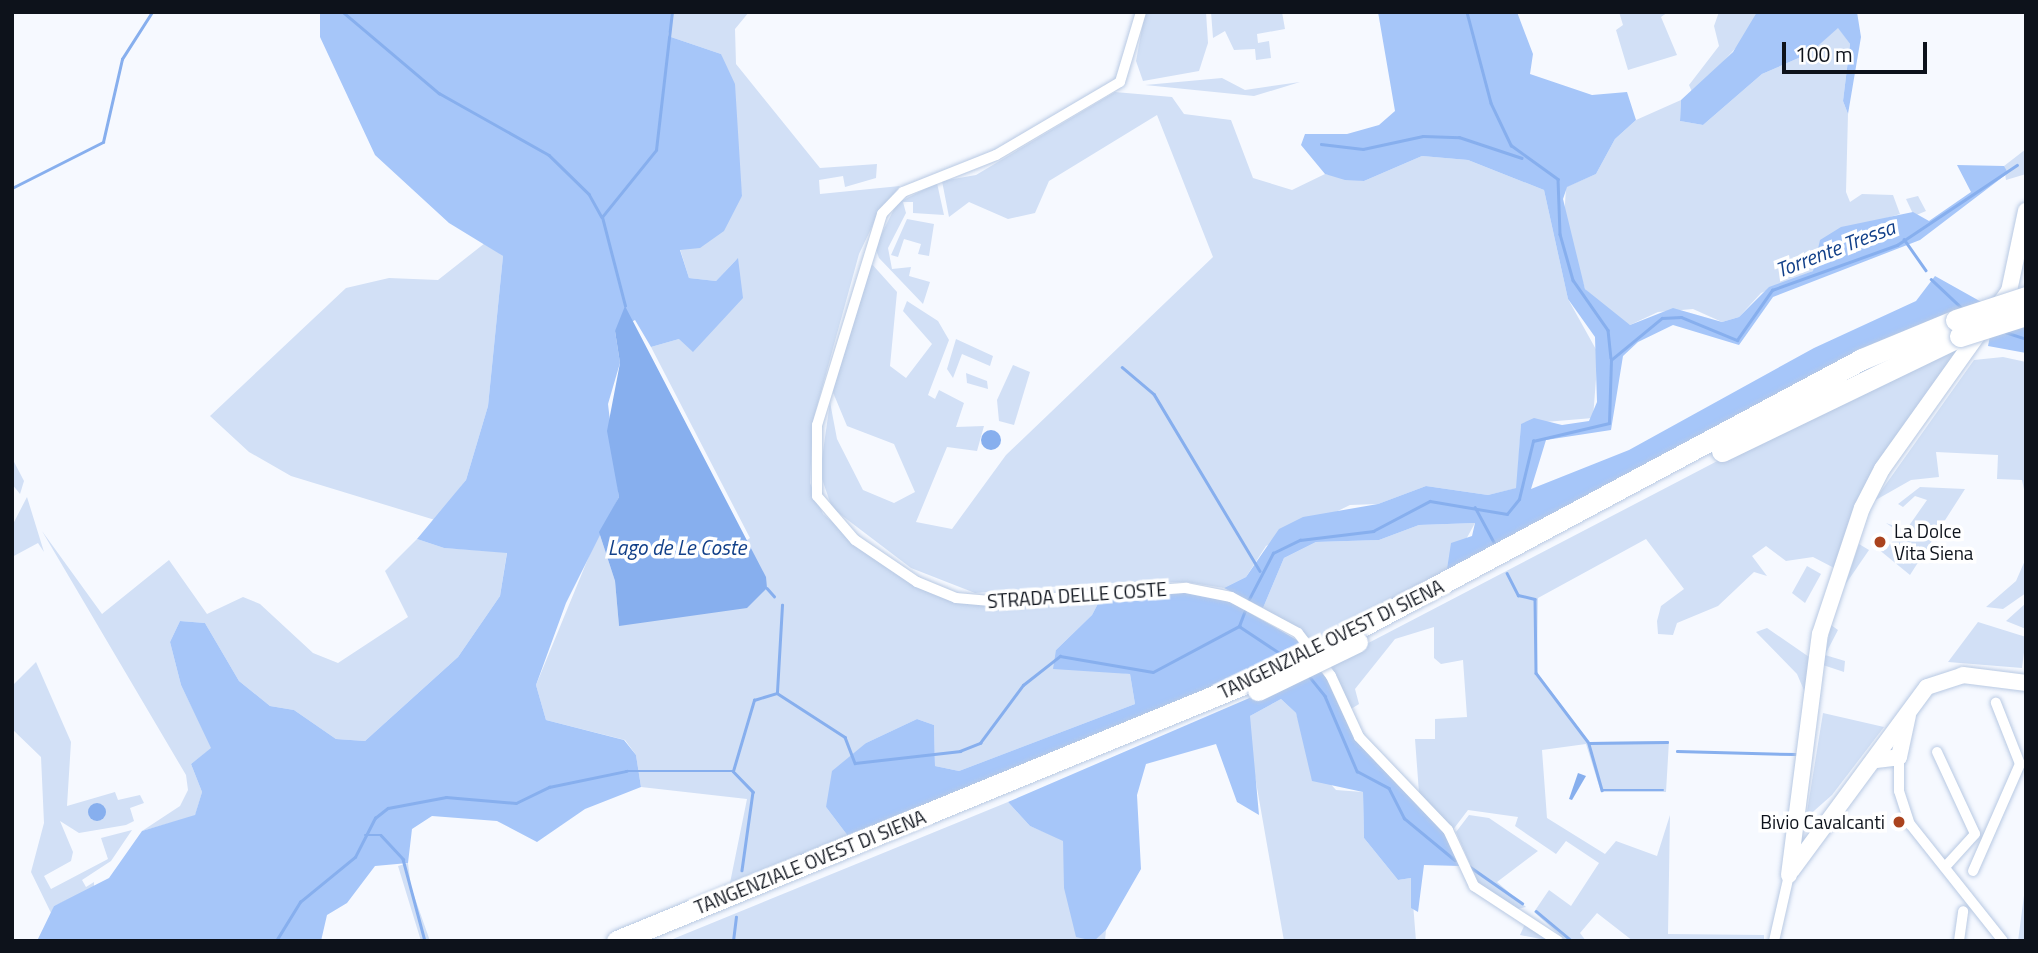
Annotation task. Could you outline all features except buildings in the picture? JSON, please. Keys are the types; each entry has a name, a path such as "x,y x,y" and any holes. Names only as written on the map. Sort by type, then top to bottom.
{"highway":[{"name":"TANGENZIALE OVEST DI SIENA","path":"648,941 1086,756 1354,637 1812,404 1966,332 2026,297"},
{"name":"TANGENZIALE OVEST DI SIENA","path":"1966,332 2026,315"},
{"name":"TANGENZIALE OVEST DI SIENA","path":"617,941 1086,756"}],"street":[{"name":"STRADA DELLE COSTE","path":"1141,12 1120,82 996,155 917,185 887,206 866,250 825,388 813,482 824,511 855,540 917,582 956,598 1002,603 1186,588 1231,597 1263,613 1312,643 1359,737 1448,830 1474,886 1558,941"},
{"path":"1774,941 1796,830 1820,634 1865,499 1966,332 1995,317 2016,274 2026,211"},
{"path":"1788,875 1875,760 1918,696 1957,676 2026,683"},
{"path":"1918,696 1899,757 1907,819 2003,940"},
{"path":"1973,871 2005,785 2022,773 2020,751 1996,703"},
{"path":"1937,752 1975,834 1945,867"},
{"path":"1875,760 1899,757"},
{"path":"1796,830 1811,842"},
{"path":"1959,941 1963,911"}],"shaded area":[{"path":"320,12 674,12 668,36 721,54 735,84 742,196 724,231 700,248 680,250 689,278 716,281 738,258 743,298 693,352 679,339 651,347 635,320 615,331 620,363 608,404 619,497 566,603 536,685 546,720 624,740 636,755 641,787 585,809 537,842 497,821 432,816 412,829 408,863 375,866 347,903 327,915 321,941 37,941 54,906 109,878 142,831 195,815 202,792 191,764 211,748 181,685 170,642 180,621 205,623 239,681 270,706 294,710 336,739 365,741 458,657 500,596 507,553 444,548 417,539 466,480 488,406 503,256 449,223 375,155 320,37"},
{"path":"674,12 749,12 735,29 736,64 820,168 877,164 876,178 845,187 843,176 819,180 820,194 900,186 879,212 859,254 813,421 810,483 823,514 885,566 946,599 1103,594 1092,615 1056,650 1102,670 1130,674 1135,704 959,771 935,766 934,725 917,719 866,743 826,807 851,840 729,888 747,799 641,787 636,755 625,740 546,720 536,685 599,532 615,581 619,626 750,538 651,347 679,339 737,259 716,281 689,278 680,249 742,196 721,54 668,36"},
{"path":"1145,12 1206,12 1208,43 1199,71 1143,81 1136,61"},
{"path":"1211,12 1282,12 1285,29 1257,34 1258,43 1269,41 1271,58 1256,60 1255,49 1234,50 1225,31 1213,38"},
{"path":"1378,12 1517,12 1533,54 1530,74 1592,95 1627,92 1636,120 1615,139 1596,174 1567,187 1563,199 1585,289 1630,325 1673,308 1722,322 1739,317 1769,287 1813,271 1820,240 1841,227 1913,212 1929,221 1971,192 1957,165 2004,166 2008,173 1920,240 1773,297 1739,345 1673,325 1638,342 1623,356 1611,430 1546,440 1531,489 1629,450 1814,348 1916,301 1935,276 1985,304 1446,576 1451,543 1472,536 1475,523 1419,525 1379,540 1316,542 1284,558 1263,608 1224,588 1246,577 1279,529 1303,517 1378,504 1426,486 1488,495 1516,488 1521,424 1534,418 1562,425 1589,421 1597,402 1595,337 1568,299 1544,190 1468,160 1422,156 1364,181 1345,180 1325,174 1301,145 1305,134 1347,134 1379,125 1395,111"},
{"path":"1619,12 1668,12 1661,17 1677,55 1628,70 1616,30 1623,25"},
{"path":"1719,12 1757,12 1745,38 1693,94 1689,85 1719,46 1714,26"},
{"path":"1757,12 1857,12 1861,37 1848,114 1843,101 1850,44 1838,28 1810,53 1762,74 1703,125 1680,121 1681,100 1733,52"},
{"path":"1838,27 1850,44 1843,101 1848,114 1846,192 1850,202 1862,194 1893,195 1900,214 1863,225 1821,255 1813,271 1761,293 1739,317 1722,322 1693,309 1658,312 1630,325 1620,322 1585,289 1564,221 1566,187 1596,174 1615,139 1636,120 1681,100 1680,121 1703,125 1762,74 1810,53"},
{"path":"1222,78 1245,90 1300,82 1254,96 1145,85"},
{"path":"1115,92 1172,97 1184,114 1231,120 1253,178 1292,190 1325,174 1364,181 1422,156 1468,160 1544,190 1568,299 1598,353 1593,418 1521,424 1517,488 1488,495 1426,486 1378,504 1350,505 1266,546 1246,577 1224,588 1186,582 1100,583 975,593 911,568 832,508 820,473 830,402 837,439 863,490 894,503 915,492 894,444 847,426 832,390 870,262 897,292 890,366 906,378 932,344 903,311 907,301 938,321 949,340 928,395 935,399 939,390 964,403 956,427 984,426 977,451 947,447 916,522 952,529 1006,455 1213,257 1157,115 1049,181 1035,213 1008,219 969,202 949,217 942,181 976,175"},
{"path":"2026,149 2026,174 2006,180 2004,166"},
{"path":"937,183 944,215 913,213 913,202 903,202 906,213 888,248 892,269 911,267 909,276 930,282 923,304 879,258 875,247 897,203"},
{"path":"1918,196 1926,211 1914,216 1906,199"},
{"path":"907,219 934,224 929,256 918,254 921,244 904,239 898,257 891,255"},
{"path":"485,243 503,256 488,406 466,480 435,520 291,476 249,452 210,416 346,288 389,278 438,280"},
{"path":"2026,321 2026,353 1988,346 1990,336"},
{"path":"1974,337 1876,467 1838,570 1813,557 1786,561 1766,546 1752,556 1767,576 1754,572 1718,606 1677,623 1673,635 1658,634 1657,621 1661,606 1684,589 1646,539 1538,598 1537,672 1589,742 1669,741 1666,792 1601,792 1586,744 1542,750 1547,818 1605,854 1616,841 1657,856 1670,815 1668,934 1764,935 1764,941 1633,941 1597,913 1580,933 1586,941 1566,941 1534,912 1549,890 1571,906 1599,863 1566,841 1556,854 1515,826 1518,817 1468,810 1452,831 1419,793 1415,739 1435,739 1435,719 1467,717 1463,660 1441,664 1434,658 1434,627 1395,639 1355,689 1359,704 1351,709 1330,663 1727,456"},
{"path":"956,339 993,356 990,366 962,354 953,378 947,369"},
{"path":"2003,357 2026,362 2026,499 2022,480 1997,479 1998,455 1936,452 1939,477 1911,480 1874,501 1974,360"},
{"path":"1013,365 1030,372 1014,425 999,421 997,400"},
{"path":"966,373 987,381 988,389 967,383"},
{"path":"12,458 24,481 20,494 12,484"},
{"path":"1920,487 1965,489 1910,575 1872,544 1883,551 1899,532 1886,523 1906,530 1927,500 1915,496 1903,507 1898,504"},
{"path":"27,497 44,552 38,543 12,557 12,526"},
{"path":"1475,523 1446,576 1316,643 1263,608 1284,558 1316,542 1379,540 1419,525"},
{"path":"42,531 102,614 169,560 207,614 243,597 260,604 313,653 338,663 408,617 385,571 417,539 444,548 507,552 500,596 458,657 365,741 336,739 294,710 270,706 239,681 205,623 180,621 170,642 181,685 212,748 191,764 202,792 195,816 142,831 180,806 188,790 186,775"},
{"path":"1859,544 1869,550 1845,585"},
{"path":"2026,558 2026,593 2003,609 1986,607 2016,581"},
{"path":"1807,566 1821,574 1805,603 1792,593"},
{"path":"1186,591 1222,597 1309,647 851,840 826,807 832,771 866,743 917,719 934,725 935,766 959,771 1135,704 1130,674 1053,669 1056,650 1092,615 1103,594"},
{"path":"2026,603 2026,629 2006,621"},
{"path":"1978,622 2026,637 2022,668 1948,662"},
{"path":"1831,625 1838,630 1825,655"},
{"path":"1767,628 1812,659 1806,695 1797,674 1756,632"},
{"path":"1825,655 1845,661 1844,672 1823,665"},
{"path":"36,662 71,742 67,806 115,792 118,800 140,795 144,803 130,808 134,821 126,825 79,833 60,821 73,852 71,861 44,876 51,889 108,859 101,838 132,830 111,861 82,880 86,887 94,882 94,888 54,906 52,915 31,872 44,823 41,757 12,729 12,686"},
{"path":"1321,667 1355,740 1444,832 1460,866 1424,865 1418,912 1411,908 1411,878 1398,880 1364,838 1363,792 1312,781 1296,713 1281,699 1250,716 1259,815 1237,802 1216,744 1146,764 1137,795 1141,869 1106,930 1094,941 1076,937 1064,888 1063,841 1030,826 1008,802"},
{"path":"1281,699 1296,713 1313,765 1336,790 1363,792 1364,838 1398,880 1411,878 1416,941 1284,941 1250,748 1250,716"},
{"path":"1823,713 1884,727 1832,795 1806,818"},
{"path":"1008,802 1030,826 1063,840 1069,904 1094,940 1106,930 1105,941 668,941"},
{"path":"1469,815 1489,818 1538,851 1497,882 1526,907 1517,909 1480,887 1456,832"},
{"path":"408,863 411,887 430,941 421,941 398,866"},
{"path":"2026,880 2026,941 2018,941 2020,926"},
{"path":"1525,924 1552,941 1520,935"}],"water":[{"name":"Lago de Le Coste","path":"625,306 766,577 767,588 747,608 619,626 615,581 599,532 619,497 607,431 620,363 615,331"},
{"path":"991,430 998,433 1001,440 998,447 991,450 984,447 981,440 984,433"},
{"path":"1578,773 1586,776 1572,800 1569,799"},
{"path":"97,803 103,806 106,812 103,818 97,821 91,818 88,812 91,806"}],"waterway":[{"path":"12,188 103,142 122,59 152,12"},
{"path":"343,12 439,93 549,155 589,194 602,217"},
{"path":"625,306 602,217 656,150 672,12"},
{"path":"1467,12 1491,103 1511,145 1558,179 1560,234 1573,280 1608,330 1611,358"},
{"path":"1321,144 1363,149 1423,136 1459,137 1522,158"},
{"name":"Torrente Tressa","path":"1248,601 1273,553 1300,540 1373,531 1430,501 1507,514 1519,499 1533,441 1609,423 1611,360 1662,318 1681,317 1737,340 1772,290 1897,245 2017,165"},
{"path":"1904,239 1926,270"},
{"path":"1931,279 1963,309"},
{"path":"2002,331 2026,339"},
{"path":"1122,367 1154,394 1260,571"},
{"path":"1475,507 1495,544"},
{"path":"1507,573 1518,595 1535,599 1536,673 1589,743 1667,742"},
{"path":"767,588 774,596"},
{"path":"777,692 782,605"},
{"name":"Torrente Tressa","path":"276,941 300,902 355,857 375,818 388,808 446,797 516,803 549,787 626,771 733,771 754,700 777,693 845,737 855,763 960,751 980,743 1023,685 1060,656 1153,672 1239,626 1245,610"},
{"path":"1239,626 1293,662"},
{"path":"1309,676 1325,696 1357,771 1389,788 1404,818 1455,860"},
{"path":"1589,744 1602,790 1663,790"},
{"path":"1677,751 1795,754"},
{"path":"733,771 753,792 742,870"},
{"path":"365,835 381,835 403,859 425,941"},
{"path":"1469,866 1522,903"},
{"path":"1536,911 1572,941"},
{"path":"733,941 736,917"}],"place":[{"name":"La Dolce Vita Siena","path":"1880,542"},
{"name":"Bivio Cavalcanti","path":"1899,822"}]}
